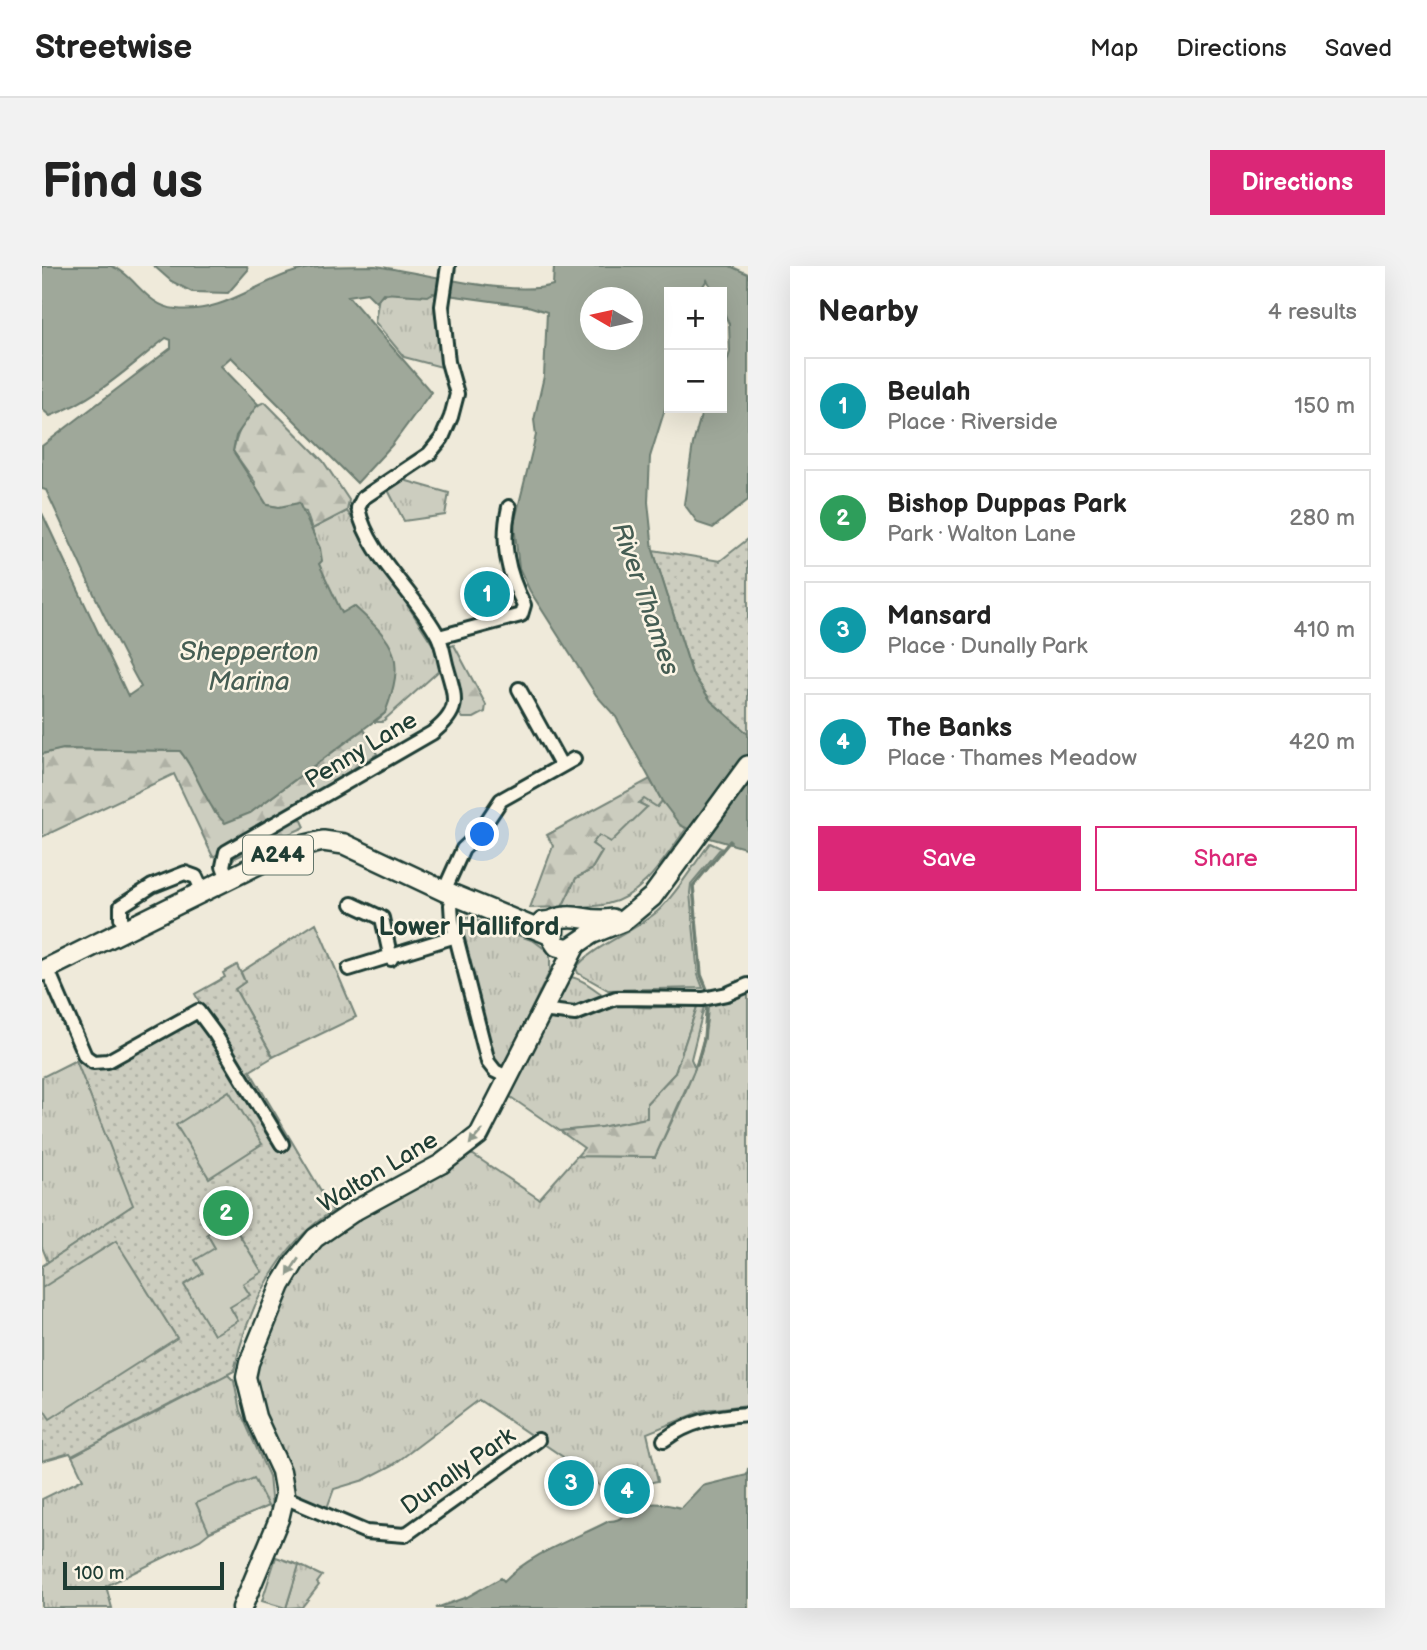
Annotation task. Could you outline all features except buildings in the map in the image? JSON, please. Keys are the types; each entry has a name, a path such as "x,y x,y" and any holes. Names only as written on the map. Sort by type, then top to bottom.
{"main road":[{"path":"579,943 623,921 646,903 748,766"},
{"name":"A244","path":"45,970 289,849 323,841 344,844 450,894 554,933 564,949 579,943"},
{"name":"A244","path":"554,933 567,916 576,919 611,920 646,903"},
{"path":"576,919 582,926 579,943"},
{"name":"Walton Lane","path":"554,933 560,958 556,979"},
{"name":"Walton Lane","path":"242,1608 279,1519 284,1497 281,1471 256,1417 246,1377 253,1350 281,1285 295,1262 315,1238 356,1210 465,1148 489,1119 556,979 579,943"}],"street":[{"name":"Penny Lane","path":"228,880 223,866 226,852 447,722 456,705 439,637 368,534 358,508 363,498 429,454 442,438 451,417 457,394 448,362 442,306 449,266"},
{"path":"439,637 521,615 524,605 508,570 504,548 509,506"},
{"path":"519,689 561,765"},
{"path":"509,1077 495,1071 488,1062 450,912 450,894 463,849 477,836 501,800 574,759"},
{"path":"126,931 121,918 121,906 152,886 184,873 196,877 203,892"},
{"path":"352,904 382,918 391,959"},
{"path":"349,969 391,959 421,945 456,936"},
{"path":"45,970 85,1056 93,1062 107,1061 198,1011 282,1144"},
{"path":"541,1010 575,1014 615,998 709,998 748,985"},
{"path":"664,1440 675,1432 714,1416 748,1414"},
{"name":"Dunally Park","path":"284,1497 366,1532 405,1535 538,1440"}],"green space":[{"path":"395,292 438,294 439,333 445,368 404,357 375,322 379,296"},
{"path":"265,402 323,461 349,500 347,511 312,529 306,512 267,505 254,488 255,482 233,451 248,415"},
{"path":"400,479 449,493 445,515 404,521 387,488"},
{"path":"347,511 433,645 441,669 382,722 375,722 385,713 318,563 312,529"},
{"path":"748,539 748,734 711,701 692,673 653,550 720,561"},
{"path":"454,645 486,705 485,712 474,718 463,718 459,713 448,647"},
{"path":"364,729 377,754 213,857 174,774 42,837 42,754 62,749 180,751 191,765 215,813 250,813"},
{"path":"650,779 662,801 657,807 644,799 639,803 647,807 611,842 599,835 592,844 602,851 591,870 576,878 562,907 530,908 553,846 547,835"},
{"path":"645,798 657,807 662,801 686,829 662,863 643,884 620,900 596,906 562,907 576,878 591,870 602,852 592,844 599,835 647,807 639,803"},
{"path":"299,814 305,827 228,861 231,853"},
{"path":"710,843 721,848 691,884 690,893 698,975 703,988 608,990 578,973 576,968 583,960 660,909"},
{"path":"464,916 534,941 550,953 550,971 503,1067 494,1064 458,926"},
{"path":"316,923 356,1017 273,1057 235,989 245,982 241,972"},
{"path":"237,965 245,982 235,989 273,1057 250,1071 333,1211 296,1241 268,1281 247,1326 234,1371 72,1456 70,1453 42,1461 42,1266 133,1205 76,1060 85,1056 93,1062 203,1009 195,994 225,977 223,973"},
{"path":"570,977 582,981 618,1003 638,1007 698,1004 675,1073 647,1103 647,1118 601,1127 560,1131 509,1096 524,1060"},
{"path":"748,991 748,1405 705,1410 647,1433 658,1481 603,1491 594,1478 479,1400 393,1465 364,1480 334,1489 327,1508 293,1493 257,1407 252,1377 291,1283 311,1255 337,1231 440,1175 472,1154 539,1199 577,1156 655,1157 697,1063 708,1004 725,1001"},
{"path":"698,1004 704,1007 691,1059 695,1068 655,1157 577,1156 584,1148 560,1131 601,1127 647,1118 647,1103 675,1073"},
{"path":"76,1060 134,1205 48,1262 42,1247 42,1077"},
{"path":"229,1091 262,1144 209,1178 176,1125"},
{"path":"230,1220 262,1272 243,1284 250,1295 230,1307 238,1321 214,1335 184,1285 203,1273 195,1260 215,1248 207,1234"},
{"path":"116,1241 177,1338 50,1419 42,1407 42,1288"},
{"path":"228,1375 234,1381 240,1411 269,1476 272,1508 267,1506 210,1532 200,1540 106,1586 112,1608 42,1608 42,1499 83,1479 72,1456"},
{"path":"254,1478 268,1506 209,1532 196,1503"},
{"path":"276,1557 299,1565 286,1608 262,1601"},
{"path":"299,1565 322,1576 317,1583 319,1585 302,1607 286,1608"}],"water":[{"name":"Shepperton Marina","path":"42,266 111,266 126,275 156,302 176,309 215,305 285,275 322,267 375,266 466,283 514,288 553,285 554,266 730,266 748,274 748,500 713,528 698,523 684,504 693,444 702,413 727,413 727,361 730,352 727,287 711,287 707,280 702,287 664,287 664,412 650,457 648,502 653,550 692,673 711,701 748,734 748,849 703,836 680,825 662,801 616,717 596,695 530,591 519,568 514,524 536,435 534,420 544,376 547,312 528,306 433,293 428,296 383,293 376,302 367,293 348,296 431,392 392,445 357,483 231,357 221,366 258,404 236,436 233,451 267,505 279,507 299,503 320,548 322,561 319,564 342,613 354,606 368,619 388,642 395,665 395,678 385,713 250,813 225,823 180,751 63,749 42,754 42,513 128,696 141,687 103,614 46,490 42,489 42,446 171,348 171,340 166,338 111,382 82,401 50,416 42,409"},
{"path":"154,266 247,266 248,270 228,293 192,292 171,281"},
{"path":"748,1468 748,1608 436,1608 467,1597 501,1578 504,1581 540,1554 643,1505 681,1508 702,1486 747,1475"}],"waterway":[{"path":"697,1064 704,1039 708,992 701,975 693,886 730,841"}],"place":[{"name":"Beulah","path":"487,594"},
{"name":"Bishop Duppas Park","path":"226,1213"},
{"name":"Mansard","path":"571,1483"},
{"name":"The Banks","path":"627,1491"}],"district":[{"name":"Lower Halliford","path":"469,927"}],"water label":[{"name":"River Thames","path":"645,599"}]}
